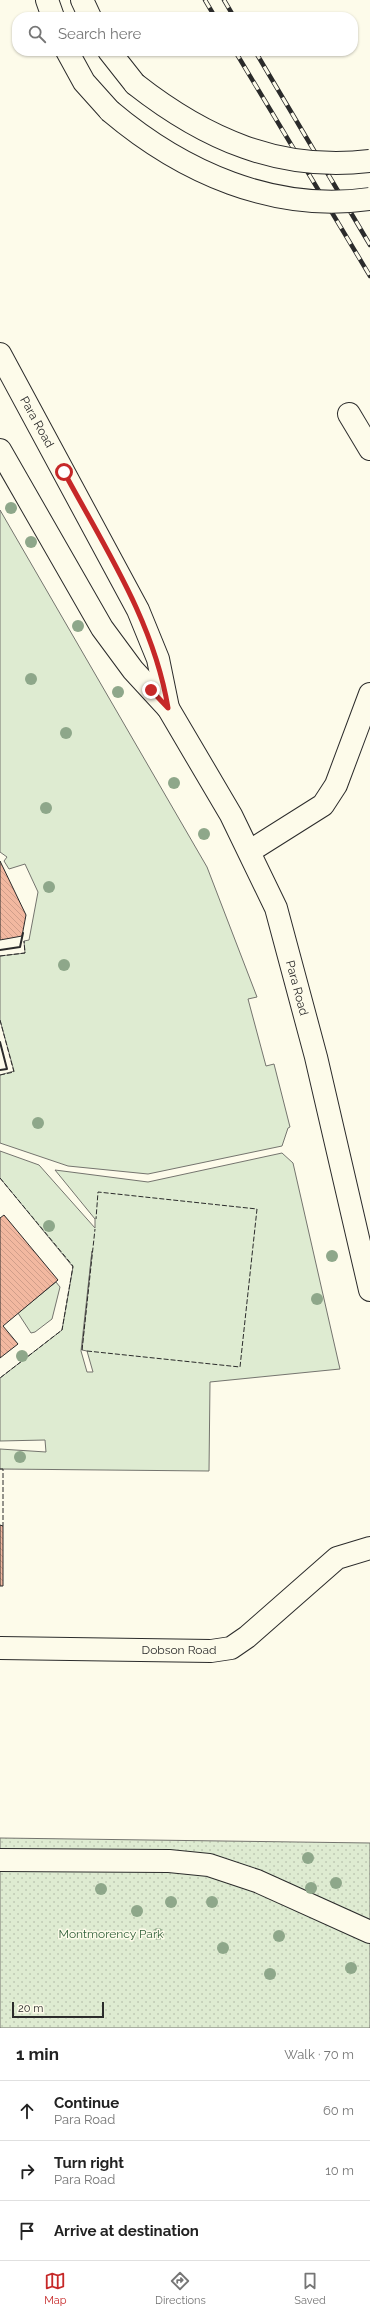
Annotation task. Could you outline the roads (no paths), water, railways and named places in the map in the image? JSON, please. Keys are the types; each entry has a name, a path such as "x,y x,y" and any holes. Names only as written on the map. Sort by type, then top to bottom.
{"main road":[{"path":"47,0 51,12"},
{"path":"82,0 88,12"},
{"path":"70,56 84,82 110,111 148,142 170,155 225,181 261,193 312,201 370,199"},
{"path":"113,56 135,84 190,123 210,134 251,150 294,160 338,164 370,161"},
{"name":"Para Road","path":"2,362 138,610 158,659 168,708"},
{"path":"349,414 370,449"},
{"name":"Para Road","path":"0,450 102,628 133,670 168,708 250,851 278,915 316,1057 370,1290"},
{"path":"250,851 323,805 336,786 370,694"},
{"name":"Dobson Road","path":"0,1648 211,1651 231,1648 247,1638 337,1558 370,1548"},
{"path":"0,1860 169,1861 209,1865 257,1881 370,1932"}],"railway":[{"path":"205,0 212,12"},
{"path":"224,0 231,12"},
{"path":"238,56 370,276"},
{"path":"258,56 370,245"}],"park label":[{"name":"Montmorency Park","path":"111,1934"}]}
